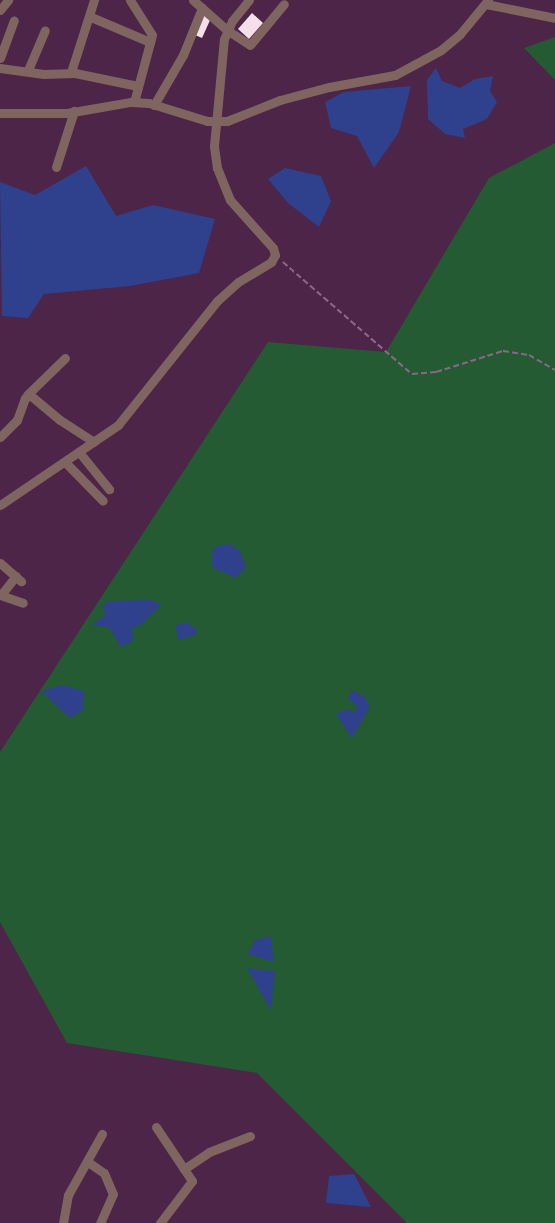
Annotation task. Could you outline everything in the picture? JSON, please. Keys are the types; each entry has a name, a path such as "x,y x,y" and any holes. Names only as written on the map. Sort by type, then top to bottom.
{"street":[{"path":"0,10 8,0"},
{"path":"130,0 152,32 134,102"},
{"path":"193,0 227,30 250,45 284,4"},
{"path":"0,506 94,442 130,412 217,301 238,282 271,262 275,255 273,248 230,200 217,168 214,122 221,59 227,30 249,0"},
{"path":"71,72 91,17 92,1"},
{"path":"0,113 74,111 134,102 154,105 214,122 227,121 280,100 329,87 395,75 441,50 460,34 487,2 555,18"},
{"path":"154,105 183,55 202,8"},
{"path":"91,17 150,42"},
{"path":"0,58 14,20"},
{"path":"28,70 45,30"},
{"path":"0,68 28,70 44,74 71,72 138,86"},
{"path":"56,167 74,111"},
{"path":"0,437 17,420 27,395 65,358"},
{"path":"27,395 33,397 60,420 94,442"},
{"path":"79,452 109,489"},
{"path":"65,462 103,501"},
{"path":"0,563 18,578 1,595 23,603"},
{"path":"156,1127 192,1181 160,1223"},
{"path":"63,1223 68,1195 102,1134"},
{"path":"184,1169 208,1152 250,1136"},
{"path":"88,1162 107,1177 113,1194 100,1223"}],"path":[{"path":"275,255 411,374 436,372 503,351 529,356 555,370"}],"green space":[{"path":"555,37 555,80 524,48"},
{"path":"555,143 555,1223 407,1223 257,1073 67,1043 0,922 0,752 268,342 386,352 489,178"}],"water":[{"path":"436,68 442,81 460,88 475,79 493,76 490,91 497,102 487,119 463,129 465,138 445,134 428,119 427,80"},
{"path":"411,86 399,132 374,168 357,136 331,128 325,102 344,92"},
{"path":"86,166 116,216 153,205 215,219 199,273 130,286 44,294 28,318 2,316 0,182 35,195"},
{"path":"285,168 321,176 331,201 319,227 288,203 268,179"},
{"path":"229,544 239,550 246,567 236,578 212,567 212,552 217,546"},
{"path":"152,600 161,605 141,625 132,628 133,641 121,647 109,627 92,625 106,614 102,606 110,601"},
{"path":"187,623 195,628 197,634 178,640 176,625"},
{"path":"62,685 84,691 83,710 70,718 41,691"},
{"path":"352,690 365,697 370,707 352,738 336,714 348,709 356,713 356,705 348,699"},
{"path":"271,936 274,962 248,954 255,940"},
{"path":"247,968 275,971 271,1010"},
{"path":"354,1174 371,1207 326,1203 329,1176"}],"building":[{"path":"252,13 263,23 249,39 238,29"},
{"path":"203,15 211,18 202,38 195,35"}]}
